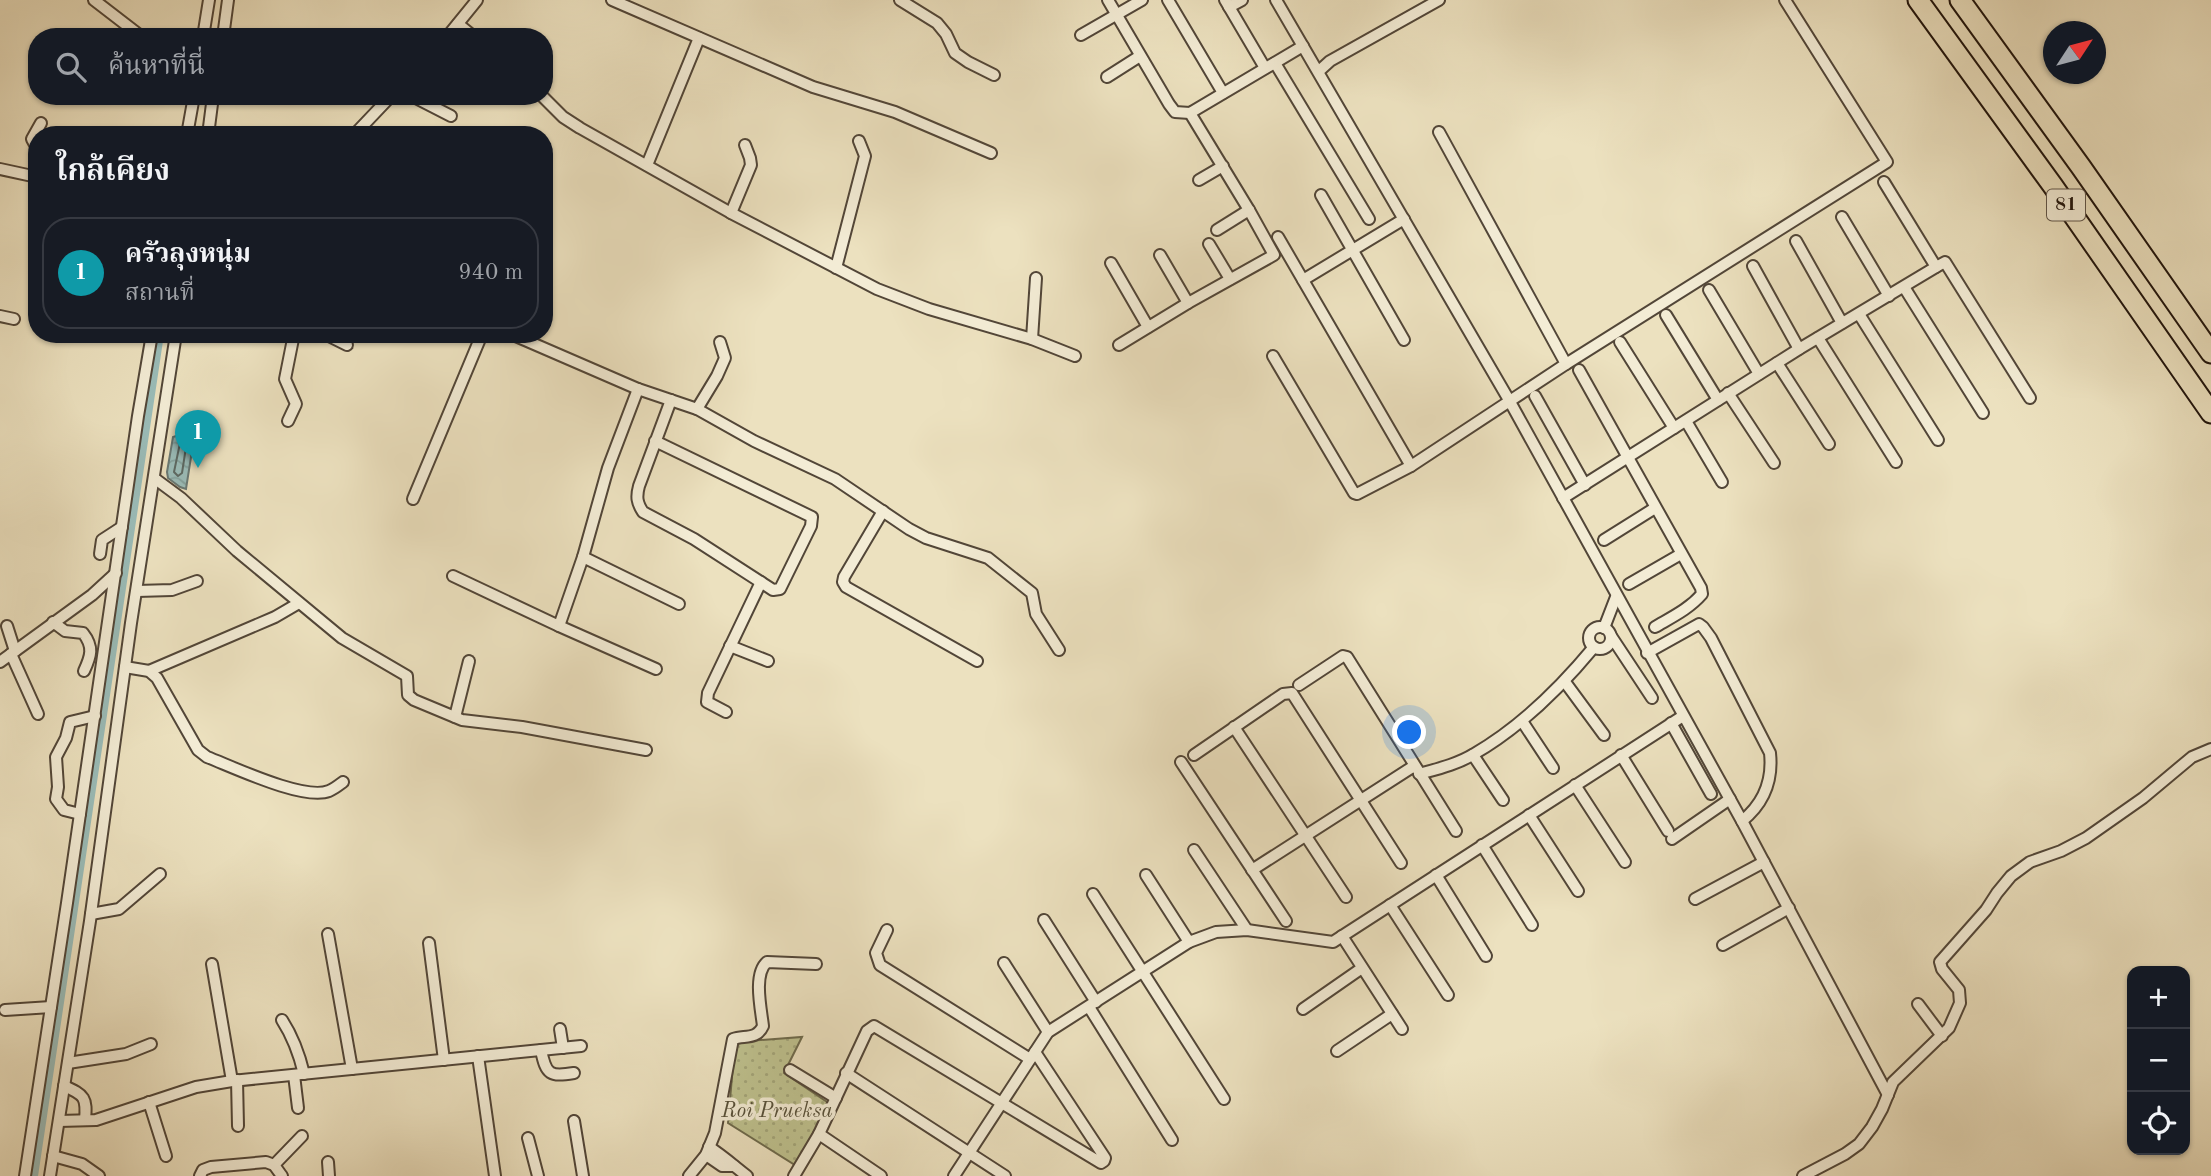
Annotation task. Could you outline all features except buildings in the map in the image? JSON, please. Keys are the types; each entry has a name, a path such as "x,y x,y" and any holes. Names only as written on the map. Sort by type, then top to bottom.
{"highway":[{"name":"81","path":"1918,0 2061,197 2211,413"},
{"name":"81","path":"1960,0 2211,353"}],"street":[{"path":"94,0 130,28"},
{"path":"204,28 209,0"},
{"path":"224,28 228,0"},
{"path":"455,28 477,0"},
{"path":"612,0 813,87 895,112 991,153"},
{"path":"900,0 937,23 956,53 994,75"},
{"path":"1108,0 1175,112 1190,113 1303,46"},
{"path":"1081,35 1142,0"},
{"path":"1168,0 1223,93"},
{"path":"1242,0 1227,4 1270,65 1369,219"},
{"path":"1276,0 1509,400 1742,821 1888,1095"},
{"path":"1319,71 1330,61 1439,0"},
{"path":"1273,356 1354,493 1360,493 1411,466 1509,400 1887,162 1785,0"},
{"path":"458,24 463,28"},
{"path":"647,165 699,38"},
{"path":"1107,77 1140,56"},
{"path":"189,126 192,105"},
{"path":"209,126 213,105"},
{"path":"363,126 382,105"},
{"path":"430,105 451,116"},
{"path":"551,105 564,117 731,213 902,300 1032,339 1074,356"},
{"path":"1119,345 1274,255 1190,113"},
{"path":"1439,132 1566,364"},
{"path":"836,268 865,156 859,141"},
{"path":"731,213 751,165 745,145"},
{"path":"1199,180 1223,166"},
{"path":"0,169 28,175"},
{"path":"1884,182 1936,267"},
{"path":"1321,195 1404,340"},
{"path":"1217,230 1249,210"},
{"path":"1842,217 1889,296"},
{"path":"1303,280 1405,219"},
{"path":"1278,237 1411,466"},
{"path":"1796,241 1842,323"},
{"path":"1209,244 1230,279"},
{"path":"1160,254 1188,303"},
{"path":"1563,498 1799,349 1945,262 2030,398"},
{"path":"1111,263 1149,327"},
{"path":"1753,266 1799,349"},
{"path":"1032,339 1036,278"},
{"path":"1904,287 1983,413"},
{"path":"1709,290 1759,374"},
{"path":"1859,314 1938,440"},
{"path":"1666,315 1718,400"},
{"path":"0,316 14,319"},
{"path":"1818,338 1896,462"},
{"path":"696,409 718,376 725,358 720,342"},
{"path":"1620,342 1674,428"},
{"path":"50,1176 91,914 136,591 125,570 122,527 151,343"},
{"path":"25,1176 94,716 125,570 154,478 175,343"},
{"path":"288,421 296,404 285,379 291,343"},
{"path":"343,343 347,345"},
{"path":"413,499 478,343"},
{"path":"532,343 638,388 696,409 754,441 835,479 926,538 988,558 1013,575 1032,593 1036,614 1059,650"},
{"path":"1777,363 1829,444"},
{"path":"1579,370 1701,588 1702,594 1684,610 1655,627"},
{"path":"559,626 583,557 608,468 638,388"},
{"path":"1728,393 1774,463"},
{"path":"1535,396 1585,485"},
{"path":"655,441 812,517 811,526 780,589 773,590 694,540 643,512 639,506 637,495 655,441 671,400"},
{"path":"1686,421 1722,482"},
{"path":"154,478 181,498 237,551 348,642 407,676 408,695 414,700 455,717 484,724 522,727 646,750"},
{"path":"1604,540 1655,508"},
{"path":"883,511 844,577 846,587 852,593 977,662"},
{"path":"100,554 102,540 122,527"},
{"path":"1629,584 1681,554"},
{"path":"583,557 679,604"},
{"path":"6,656 125,570"},
{"path":"453,576 656,668"},
{"path":"136,591 172,590 197,581"},
{"path":"726,712 708,702 706,698 761,582"},
{"path":"1616,597 1608,632 1608,646 1601,649 1590,642 1591,631 1597,627 1608,632 1652,698"},
{"path":"125,667 149,671 262,623 299,603"},
{"path":"53,622 65,631 83,633 88,639 91,655 84,671"},
{"path":"1647,653 1699,624 1710,638 1770,753 1771,765 1761,803 1742,821"},
{"path":"7,626 6,656 38,714"},
{"path":"730,646 768,661"},
{"path":"1252,870 1360,801 1416,770 1473,755 1522,722 1565,682 1594,647"},
{"path":"1299,685 1343,656 1347,657 1456,831"},
{"path":"455,717 469,661"},
{"path":"149,671 161,683 198,750 207,757 311,793 330,791 343,782"},
{"path":"1565,682 1604,735"},
{"path":"1194,755 1283,694 1292,693 1401,863"},
{"path":"80,814 64,810 56,799 56,757 66,738 70,722 94,716"},
{"path":"954,1176 1048,1032 1189,942 1216,932 1247,930 1333,942 1683,716"},
{"path":"1522,722 1553,768"},
{"path":"1671,723 1711,794"},
{"path":"1234,727 1346,897"},
{"path":"1803,1176 1845,1154 1859,1143 1872,1128 1893,1082 1949,1028 1960,1003 1959,990 1942,969 1940,962 1986,910 2011,876 2029,862 2061,851 2086,838 2143,798 2192,757 2211,749"},
{"path":"1473,755 1503,800"},
{"path":"1622,755 1670,835 1730,799"},
{"path":"1181,762 1286,921"},
{"path":"1575,785 1625,862"},
{"path":"1529,815 1578,891"},
{"path":"1482,845 1532,925"},
{"path":"1194,850 1247,930"},
{"path":"1695,899 1764,862"},
{"path":"91,914 119,909 160,874"},
{"path":"1146,875 1189,942"},
{"path":"1436,875 1486,956"},
{"path":"1093,894 1224,1099"},
{"path":"1390,905 1448,995"},
{"path":"1723,945 1789,908"},
{"path":"1044,920 1172,1140"},
{"path":"794,1176 819,1134 867,1031 874,1026 1101,1163 1104,1161 1105,1158 1033,1055 880,965 876,953 887,930"},
{"path":"328,934 352,1069"},
{"path":"1342,936 1402,1029"},
{"path":"429,943 444,1060"},
{"path":"689,1176 707,1151 715,1133 733,1039 755,1035 763,1026 759,975 762,967 768,962 816,964"},
{"path":"1004,963 1048,1032"},
{"path":"212,964 234,1080 238,1126"},
{"path":"1303,1009 1362,968"},
{"path":"1917,1004 1942,1036"},
{"path":"5,1010 51,1007"},
{"path":"1336,1051 1392,1014"},
{"path":"282,1020 299,1050 298,1108"},
{"path":"560,1029 563,1048"},
{"path":"68,1063 126,1054 151,1044"},
{"path":"59,1121 96,1119 196,1087 234,1080 581,1046"},
{"path":"541,1050 548,1072 555,1076 575,1073"},
{"path":"478,1056 495,1176"},
{"path":"790,1070 836,1098"},
{"path":"846,1073 1005,1176"},
{"path":"64,1086 83,1097 87,1103 85,1121"},
{"path":"149,1102 166,1156"},
{"path":"574,1121 583,1176"},
{"path":"819,1134 881,1176"},
{"path":"274,1165 302,1136"},
{"path":"528,1138 538,1176"},
{"path":"707,1151 725,1167 747,1176"},
{"path":"53,1156 82,1164 99,1176"},
{"path":"200,1176 203,1170 211,1167 266,1162 274,1165 282,1176"},
{"path":"328,1162 329,1176"}],"green space":[{"name":"Roi Prueksa","path":"802,1037 784,1073 830,1104 795,1165 728,1123 735,1042"}],"water":[{"path":"179,435 194,438 186,489 168,478 167,472 173,437"}],"waterway":[{"path":"33,1176 158,343"}],"place":[{"name":"ครัวลุงหนุ่ม","path":"198,468"}]}
